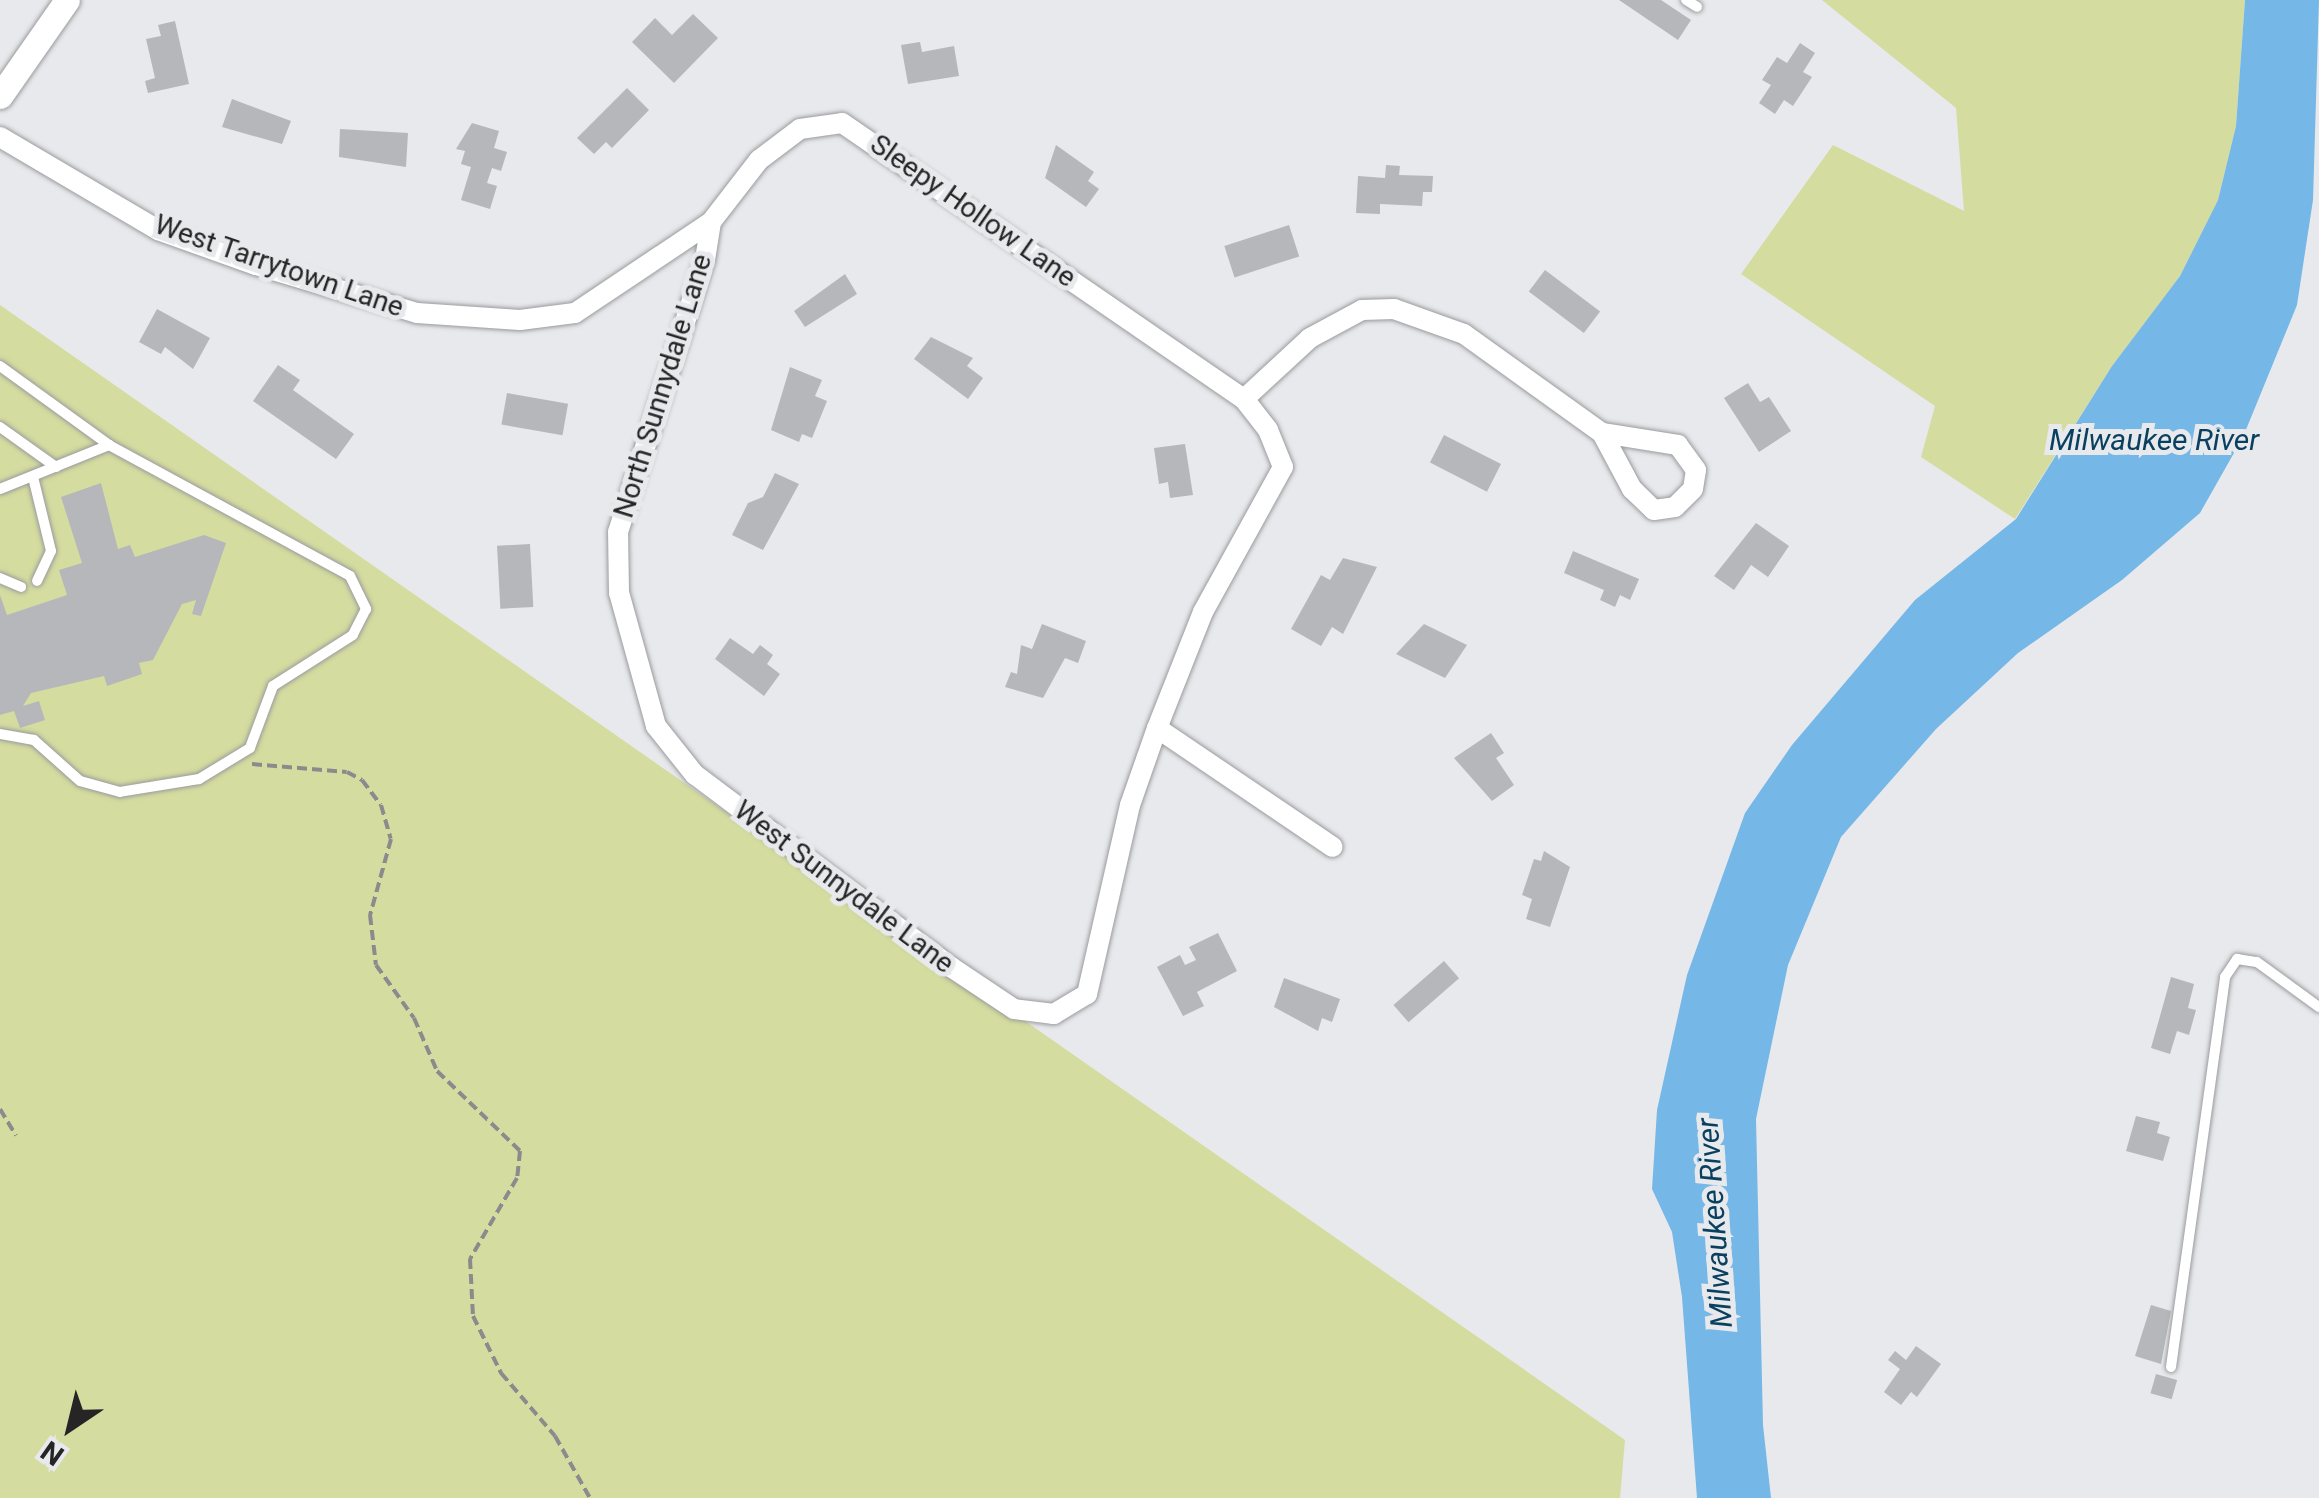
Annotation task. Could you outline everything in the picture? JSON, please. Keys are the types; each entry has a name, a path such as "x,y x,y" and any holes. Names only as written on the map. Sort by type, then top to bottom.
{"street":[{"path":"0,96 67,0"},
{"name":"Sleepy Hollow Lane","path":"711,222 759,160 800,129 842,123 1244,400"},
{"name":"West Tarrytown Lane","path":"0,137 158,230 256,265 417,313 520,320 575,313 711,222"},
{"name":"North Sunnydale Lane","path":"656,726 619,593 618,532 705,260 711,222"},
{"path":"1333,847 1157,728 1203,612 1282,467 1268,430 1244,400 1310,338 1362,310 1394,308 1464,334 1602,433 1632,489 1654,510 1675,507 1692,489 1696,470 1678,445 1602,433"},
{"name":"West Sunnydale Lane","path":"656,726 694,775 951,966 1014,1010 1054,1014 1087,994 1130,805 1157,728"}],"lane":[{"path":"1686,0 1697,7"},
{"path":"0,366 109,445 350,576 366,609 352,635 272,686 250,748 240,758 186,783 120,792 80,781 34,740 0,734"},
{"path":"0,428 56,468"},
{"path":"0,478 5,488 109,445"},
{"path":"33,477 50,551 37,581"},
{"path":"0,578 21,587"},
{"path":"2171,1367 2225,977 2238,959 2257,962 2319,1007"}],"path":[{"path":"240,758 347,772 362,780 381,805 391,839 370,915 376,965 414,1018 437,1070 520,1151 517,1178 470,1259 473,1316 501,1374 556,1436 590,1498"},
{"path":"0,1109 16,1136"}],"green space":[{"path":"1822,0 2245,0 2236,126 2218,200 2180,276 2112,366 2015,519 1921,457 1935,406 1741,274 1833,145 1964,211 1956,108"},
{"path":"0,305 1625,1440 1620,1498 0,1498"}],"water":[{"name":"Milwaukee River","path":"2245,0 2319,0 2313,200 2297,305 2243,437 2200,513 2122,580 2018,653 1936,729 1841,837 1788,965 1756,1119 1763,1425 1771,1498 1697,1498 1682,1297 1672,1232 1652,1189 1657,1110 1687,975 1745,813 1792,745 1915,600 2016,519 2112,366 2180,276 2218,200 2236,126"}],"building":[{"path":"1619,0 1661,0 1691,20 1678,40"},
{"path":"693,14 718,38 674,83 632,42 655,18 672,35"},
{"path":"175,21 189,84 148,93 145,81 155,78 146,39 161,36 158,25"},
{"path":"920,42 922,52 954,46 959,76 908,84 901,45"},
{"path":"1800,43 1815,53 1803,72 1812,77 1793,106 1784,100 1775,114 1759,103 1771,85 1762,80 1777,57 1787,63"},
{"path":"627,88 649,110 612,148 606,142 594,154 577,138"},
{"path":"232,99 291,121 282,144 222,127"},
{"path":"472,123 499,131 494,148 507,152 501,171 492,168 487,183 497,186 490,209 461,200 471,167 461,164 465,151 456,149"},
{"path":"340,129 408,133 406,167 339,157"},
{"path":"1056,145 1094,172 1088,181 1099,189 1086,207 1045,178"},
{"path":"1386,165 1400,166 1399,175 1433,176 1432,192 1423,192 1422,206 1380,204 1380,214 1356,213 1358,176 1385,178"},
{"path":"1289,225 1299,256 1235,277 1224,246"},
{"path":"1545,270 1600,312 1584,333 1529,292"},
{"path":"845,274 857,294 805,327 794,311"},
{"path":"157,309 210,338 193,369 165,347 161,354 139,342"},
{"path":"931,337 973,358 967,366 983,378 968,399 914,359"},
{"path":"278,365 300,380 293,390 354,434 336,459 253,401"},
{"path":"790,367 822,380 815,396 827,401 812,438 802,434 799,442 771,430"},
{"path":"1748,383 1760,402 1769,397 1791,431 1759,452 1724,398"},
{"path":"507,393 568,404 563,435 501,425"},
{"path":"1444,435 1501,464 1487,492 1430,463"},
{"path":"1185,444 1193,495 1170,498 1168,482 1159,484 1154,448"},
{"path":"775,473 799,484 763,550 732,535 748,503 763,497"},
{"path":"101,483 118,549 130,545 135,557 204,535 226,543 201,616 192,614 196,600 182,604 153,660 139,663 142,674 107,686 104,676 31,693 23,706 39,701 45,720 20,728 14,711 0,715 0,595 7,615 67,595 59,570 82,563 61,497"},
{"path":"1756,523 1789,546 1768,577 1751,565 1734,590 1714,576"},
{"path":"530,544 533,607 500,609 497,546"},
{"path":"1573,551 1639,579 1630,600 1620,595 1615,607 1600,600 1604,590 1564,573"},
{"path":"1343,558 1377,567 1343,634 1332,627 1321,646 1291,629 1321,575 1330,580"},
{"path":"1042,624 1086,641 1078,663 1065,658 1043,698 1005,687 1011,672 1017,674 1021,645 1032,649"},
{"path":"1424,624 1467,645 1445,678 1396,654"},
{"path":"730,638 753,654 760,645 773,655 767,664 780,674 764,696 715,659"},
{"path":"1491,733 1504,753 1496,758 1514,785 1492,801 1454,758"},
{"path":"1544,851 1570,867 1550,927 1526,919 1532,899 1522,895 1534,859 1541,861"},
{"path":"1218,933 1237,971 1197,992 1204,1006 1183,1016 1157,967 1180,955 1185,965 1196,960 1189,947"},
{"path":"1444,961 1459,978 1409,1022 1393,1005"},
{"path":"2171,977 2194,984 2188,1008 2196,1010 2189,1035 2177,1031 2170,1054 2151,1048"},
{"path":"1284,978 1340,999 1332,1022 1322,1018 1318,1031 1274,1007"},
{"path":"2136,1116 2160,1122 2157,1133 2170,1137 2163,1161 2126,1151"},
{"path":"2151,1305 2171,1311 2161,1364 2135,1356"},
{"path":"1916,1346 1941,1364 1917,1397 1911,1392 1901,1405 1884,1392 1900,1369 1888,1360 1895,1351 1906,1360"},
{"path":"2156,1374 2177,1380 2172,1399 2150,1393"}]}
